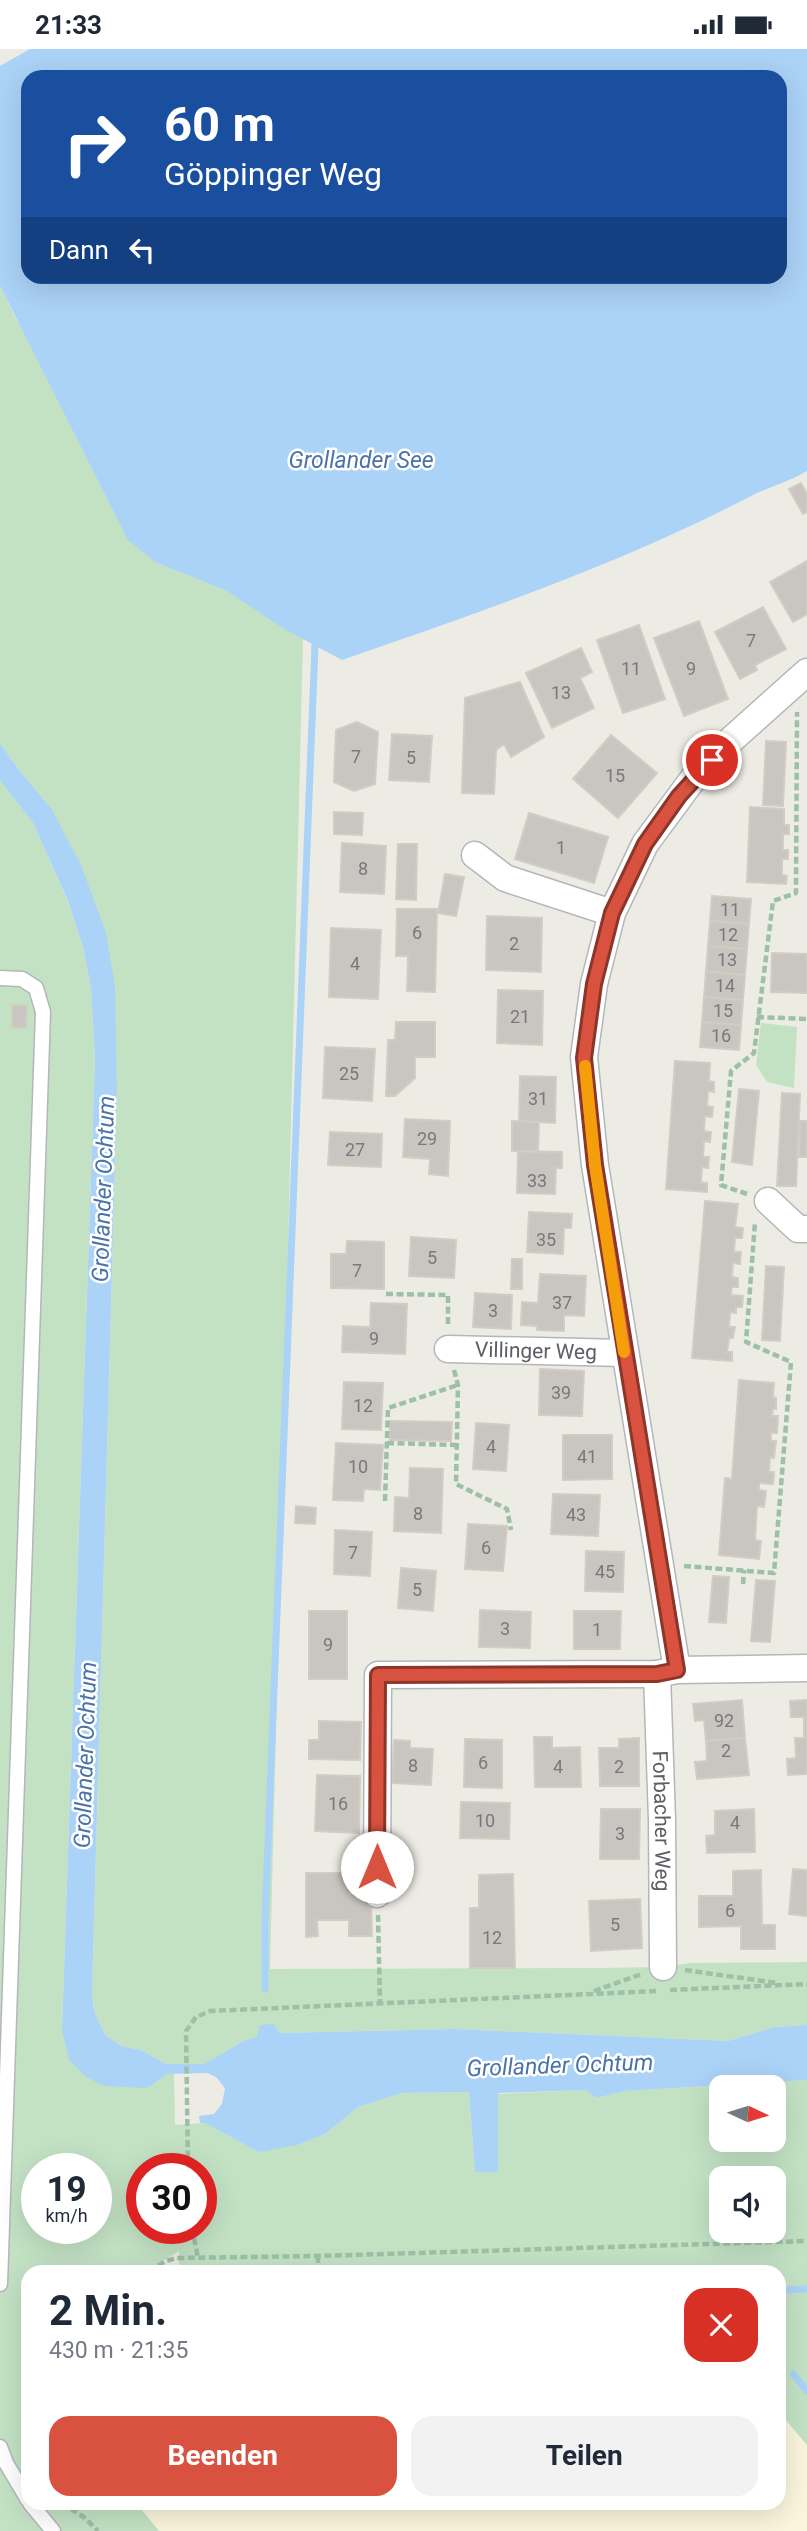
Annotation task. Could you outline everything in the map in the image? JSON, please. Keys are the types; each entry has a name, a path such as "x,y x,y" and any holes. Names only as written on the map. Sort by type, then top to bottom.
{"street":[{"name":"Forbacher Weg","path":"663,1967 662,1820 667,1672 658,1564 595,1165 584,1058 594,984 612,913 645,844 679,796 731,740 802,676"},
{"path":"475,855 505,878 612,913"},
{"path":"760,1203 798,1229 807,1229"},
{"name":"Villinger Weg","path":"448,1349 624,1353"},
{"path":"377,1893 378,1675 807,1668"}],"lane":[{"path":"0,978 22,979 36,988 43,1012 0,2284"},
{"path":"0,2447 21,2488"},
{"path":"36,2510 53,2531"}],"path":[{"path":"658,1564 774,1573 791,1362 746,1342 760,1203 721,1185 731,1071 754,1053 773,901 796,893 802,676"},
{"path":"757,1017 807,1019"},
{"path":"386,1294 448,1295 448,1349 458,1385 456,1484 507,1509 510,1530"},
{"path":"385,1501 388,1408 458,1385"},
{"path":"387,1443 456,1445"},
{"path":"743,1584 744,1570"},
{"path":"377,1893 380,2005"},
{"path":"590,1992 663,1967 789,1984"},
{"path":"188,2153 186,2031 196,2017 210,2011 807,1984"},
{"path":"159,2265 177,2257 318,2256 807,2241"},
{"path":"195,2244 198,2258"},
{"path":"318,2256 318,2265"},
{"path":"73,2510 98,2531"}],"shaded area":[{"path":"786,2420 807,2445 807,2531 159,2531 142,2510 786,2510"}],"green space":[{"path":"0,286 16,319 155,562 225,590 303,639 270,1969 595,1968 663,1967 690,1963 807,1962 807,2025 775,2027 728,2041 455,2029 279,2033 245,2040 204,2064 173,2065 141,2050 121,2046 105,2035 94,2011 92,1993 117,1089 54,816 51,808 0,743"},
{"path":"0,780 33,823 68,902 83,947 91,988 95,1059 62,2030 147,2088 168,2074 174,2074 175,2125 205,2123 259,2152 325,2134 358,2107 402,2093 469,2092 475,2172 498,2171 498,2094 586,2090 596,2098 625,2091 709,2086 709,2153 786,2153 786,2081 807,2080 807,2445 786,2420 786,2265 179,2265 179,2251 156,2265 21,2265 21,2510 142,2510 159,2531 0,2531"},
{"path":"761,1023 797,1027 794,1088 767,1082 756,1065"}],"water":[{"name":"Grollander See","path":"30,49 807,49 807,471 599,566 342,660 286,630 225,590 155,562 128,540 0,286 0,66"},
{"name":"Grollander Ochtum","path":"0,743 51,808 81,865 106,933 115,986 117,1089 92,1993 94,2011 105,2035 121,2046 141,2050 166,2064 204,2064 245,2040 257,2037 260,2025 274,2024 279,2033 455,2029 728,2041 775,2027 807,2025 807,2080 786,2081 786,2075 709,2075 709,2086 625,2091 596,2098 586,2090 498,2093 498,2172 475,2172 469,2092 402,2093 358,2107 325,2134 297,2145 259,2152 205,2123 200,2123 199,2116 214,2114 222,2104 225,2088 216,2077 207,2073 168,2074 147,2088 104,2086 85,2076 69,2060 62,2030 95,1059 91,988 83,947 68,901 33,823 0,780"}],"building":[{"path":"801,483 807,494 807,512 803,514 789,489"},
{"path":"807,561 807,614 793,622 770,582"},
{"path":"763,607 786,649 755,665 757,670 740,679 715,632"},
{"path":"699,621 728,699 684,716 654,638"},
{"path":"639,625 665,699 623,713 597,640"},
{"path":"581,648 592,672 580,678 594,708 552,728 526,673"},
{"path":"520,682 544,737 511,757 504,744 496,750 494,794 462,793 465,698"},
{"path":"357,722 378,732 375,784 354,791 334,782 336,730"},
{"path":"392,734 432,736 429,782 389,780"},
{"path":"611,735 657,773 618,818 573,779"},
{"path":"766,741 786,742 783,806 763,805"},
{"path":"750,807 784,809 784,825 789,825 789,834 783,834 783,850 788,850 788,859 782,859 782,875 787,876 786,884 747,882"},
{"path":"334,812 363,813 362,835 334,834"},
{"path":"529,813 608,837 594,883 515,859"},
{"path":"342,843 386,846 384,894 340,892"},
{"path":"398,844 417,844 416,900 396,899"},
{"path":"445,874 464,877 456,916 438,913"},
{"path":"712,896 751,899 749,924 710,921"},
{"path":"397,909 437,909 435,992 407,991 408,956 396,956"},
{"path":"487,916 542,918 541,972 486,970"},
{"path":"710,921 749,924 747,949 708,946"},
{"path":"331,928 381,930 378,999 329,997"},
{"path":"708,946 747,949 745,975 706,971"},
{"path":"772,953 807,954 807,993 771,992"},
{"path":"706,971 745,975 743,1000 704,997"},
{"path":"498,990 543,991 542,1045 497,1043"},
{"path":"704,997 743,1000 741,1025 702,1022"},
{"path":"12,1005 27,1006 26,1028 12,1027"},
{"path":"396,1022 435,1022 435,1057 415,1057 415,1078 395,1096 386,1096 388,1040 395,1040"},
{"path":"702,1022 741,1025 739,1050 700,1047"},
{"path":"325,1047 375,1049 372,1101 323,1098"},
{"path":"675,1061 710,1063 709,1081 714,1082 714,1092 708,1091 707,1106 713,1107 712,1117 705,1116 704,1131 711,1132 710,1142 704,1141 703,1157 709,1157 708,1168 702,1167 701,1182 707,1183 707,1192 666,1189"},
{"path":"520,1076 556,1077 555,1123 519,1121"},
{"path":"739,1089 759,1091 752,1165 732,1162"},
{"path":"782,1093 800,1094 796,1186 777,1186"},
{"path":"405,1119 450,1121 448,1176 429,1174 430,1159 403,1157"},
{"path":"512,1121 539,1122 538,1152 512,1151"},
{"path":"800,1121 807,1121 807,1157 799,1157"},
{"path":"330,1132 382,1134 381,1167 328,1165"},
{"path":"518,1151 562,1152 562,1168 556,1168 555,1194 517,1193"},
{"path":"705,1201 738,1204 735,1227 743,1228 742,1238 735,1238 734,1252 741,1252 740,1264 733,1263 732,1277 738,1278 738,1287 732,1287 731,1295 743,1296 742,1307 736,1307 736,1313 730,1312 729,1327 735,1327 733,1338 729,1338 727,1352 732,1352 732,1361 692,1358"},
{"path":"529,1212 572,1214 571,1228 564,1228 563,1254 527,1252"},
{"path":"411,1237 456,1240 454,1278 409,1276"},
{"path":"347,1241 384,1242 384,1289 331,1288 331,1254 346,1254"},
{"path":"512,1259 522,1259 522,1289 511,1289"},
{"path":"766,1266 784,1267 780,1341 762,1340"},
{"path":"540,1274 586,1276 584,1316 564,1315 564,1331 537,1330 537,1326 521,1325 522,1302 538,1303"},
{"path":"475,1293 512,1295 511,1329 473,1327"},
{"path":"371,1303 407,1304 405,1354 342,1352 343,1326 370,1327"},
{"path":"540,1369 584,1371 582,1416 539,1415"},
{"path":"739,1380 774,1383 773,1397 776,1398 776,1409 773,1408 772,1416 778,1416 777,1433 771,1433 771,1441 776,1441 774,1458 770,1457 769,1472 774,1472 773,1484 759,1483 759,1490 766,1491 764,1507 757,1506 755,1540 761,1541 759,1559 719,1555 725,1478 732,1479"},
{"path":"344,1382 383,1383 381,1430 342,1429"},
{"path":"390,1421 452,1422 451,1441 390,1440"},
{"path":"476,1423 509,1425 506,1471 473,1469"},
{"path":"563,1435 612,1435 612,1479 563,1480"},
{"path":"336,1443 383,1445 380,1490 364,1489 363,1501 333,1500"},
{"path":"410,1468 443,1469 441,1533 394,1531 395,1497 409,1498"},
{"path":"553,1494 600,1495 598,1536 551,1534"},
{"path":"296,1506 316,1508 315,1524 295,1523"},
{"path":"468,1524 507,1526 503,1571 465,1569"},
{"path":"335,1530 372,1532 370,1576 334,1574"},
{"path":"586,1551 624,1552 623,1592 585,1591"},
{"path":"401,1568 436,1571 433,1611 398,1608"},
{"path":"713,1576 729,1577 726,1623 709,1622"},
{"path":"756,1580 775,1581 770,1642 751,1641"},
{"path":"480,1610 531,1612 530,1648 479,1647"},
{"path":"309,1611 347,1611 347,1679 309,1679"},
{"path":"574,1611 621,1611 620,1649 574,1649"},
{"path":"742,1700 745,1738 706,1741 704,1720 695,1721 693,1704"},
{"path":"807,1700 807,1738 804,1738 804,1717 791,1717 790,1701"},
{"path":"319,1721 361,1722 360,1760 309,1759 309,1740 319,1740"},
{"path":"534,1737 552,1737 552,1748 580,1747 581,1787 535,1787"},
{"path":"639,1738 639,1786 600,1786 599,1748 619,1748 619,1739"},
{"path":"745,1738 749,1775 697,1779 695,1762 707,1761 706,1741"},
{"path":"795,1738 807,1738 807,1774 788,1775 787,1759 796,1758"},
{"path":"465,1739 502,1740 502,1788 464,1787"},
{"path":"394,1740 410,1741 410,1748 433,1749 431,1785 392,1783"},
{"path":"317,1775 360,1776 359,1833 315,1831"},
{"path":"461,1802 510,1803 509,1839 460,1838"},
{"path":"601,1809 640,1809 639,1859 600,1859"},
{"path":"754,1809 755,1852 707,1853 706,1836 715,1835 715,1811"},
{"path":"793,1869 807,1870 807,1916 789,1914"},
{"path":"761,1870 762,1925 775,1925 775,1949 741,1949 741,1926 699,1927 699,1896 733,1896 733,1871"},
{"path":"306,1873 349,1873 349,1894 371,1894 372,1936 349,1936 349,1920 317,1920 318,1936 306,1937"},
{"path":"513,1874 515,1968 470,1968 470,1908 479,1908 479,1875"},
{"path":"640,1899 642,1948 591,1951 589,1901"}],"waterway":[{"path":"265,1989 265,1920 315,645"},
{"path":"786,2290 807,2289"},
{"path":"793,2374 807,2391"}],"slow traffic":[{"path":"585,1066 595,1165 624,1352"}],"route":[{"path":"377,1867 378,1675 657,1674 677,1670 595,1165 584,1058 594,984 612,913 645,844 679,796 712,760"}]}
